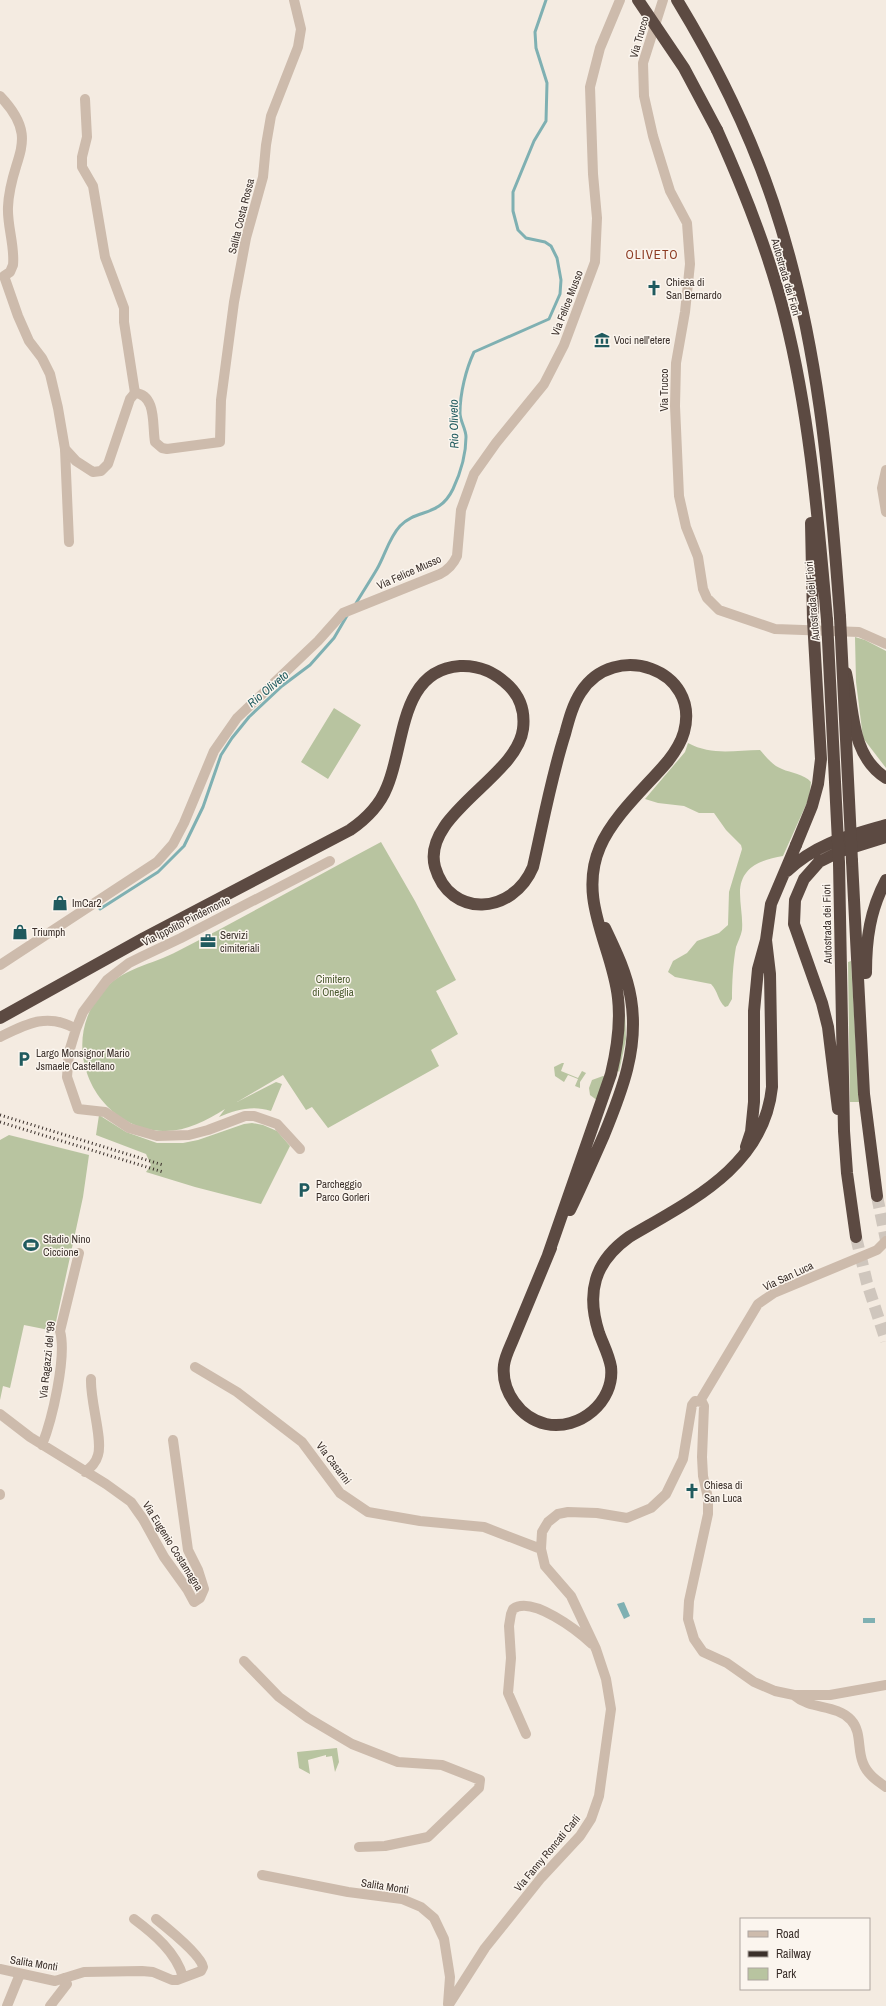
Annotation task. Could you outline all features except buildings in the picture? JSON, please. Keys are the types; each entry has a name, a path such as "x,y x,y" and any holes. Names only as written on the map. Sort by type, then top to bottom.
{"highway":[{"name":"Autostrada dei Fiori","path":"638,0 684,68 717,130 742,185 762,240 785,317 800,392 814,494 827,620 839,864 844,1130 847,1173 856,1237"},
{"name":"Autostrada dei Fiori","path":"677,0 717,68 738,113 773,202 793,271 811,354 831,494 844,662 852,861 864,1094 877,1196"},
{"path":"743,1156 751,1132 753,1113 755,994 758,969 766,940 771,904 812,806 818,784 821,759 813,620 811,538 814,494"},
{"path":"844,662 858,742 870,764 886,778"},
{"path":"2,1016 144,938 350,830 362,822 378,804 388,786 406,716 415,694 429,678 453,667 475,667 496,674 516,694 523,711 523,729 517,746 506,761 446,823 440,833 435,850 435,866 442,883 461,899 481,905 499,903 510,898 518,892 530,877 560,748 576,700 588,682 606,670 616,666 640,665 657,670 672,682 679,691 685,708 686,720 681,739 668,761 608,832 600,848 593,873 595,905 622,964 628,982 633,1018 631,1058 623,1087 586,1177 548,1255 506,1356 504,1365 505,1380 509,1395 524,1413 543,1423 561,1425 576,1421 589,1414 602,1400 610,1384 611,1366 593,1308 596,1278 604,1260 618,1245 629,1237 710,1187 728,1173 743,1156 762,1130 770,1104 772,1067 770,974 766,940"},
{"path":"784,875 798,861 826,844 886,825"},
{"path":"844,1130 834,1090 828,1027 822,1003 794,924 795,900 804,879 819,862 841,851 886,837"},
{"path":"861,1022 866,985 866,957 870,917 886,880"}],"street":[{"name":"Salita Costa Rossa","path":"135,393 140,394 150,403 153,412 155,442 162,448 167,450 220,442 220,400 234,302 246,238 263,176 271,116 298,47 301,29 294,0"},
{"name":"Via Felice Musso","path":"0,965 156,862 173,844 184,823 214,751 237,718 318,641 343,613 440,574 452,565 457,556 461,510 474,474 496,443 544,384 564,345 595,262 597,218 593,174 590,87 600,48 620,0"},
{"name":"Via Trucco","path":"663,0 643,63 644,96 653,136 670,191 687,223 690,264 685,312 676,364 675,406 679,496 686,527 698,557 703,589 710,603 719,610 775,629 859,632 886,644"},
{"path":"0,96 16,114 23,137 8,198 8,219 13,265 10,272 2,276 29,341 42,358 50,374 65,449 69,542"},
{"path":"65,449 76,461 89,471 97,472 104,469 108,464 130,399 135,393 124,322 124,308 106,257 93,186 82,167 82,157 86,138 85,99"},
{"path":"886,470 882,488 886,512"},
{"name":"Via Ippolito Pindemonte","path":"300,1148 276,1124 254,1116 245,1116 208,1130 188,1135 156,1136 129,1128 105,1112 78,1109 67,1077 69,1052 76,1028 83,1012 98,990 129,963 330,861"},
{"path":"0,1038 26,1024 38,1020 58,1021 76,1028"},
{"name":"Via San Luca","path":"700,1401 758,1304 774,1293 877,1250 886,1241"},
{"name":"Via Ragazzi del '99","path":"42,1445 53,1412 62,1343 60,1331 79,1253"},
{"name":"Via Casarini","path":"196,1367 237,1392 302,1442 340,1493 368,1512 420,1521 484,1527 541,1549"},
{"path":"85,1472 94,1464 99,1450 90,1395 91,1379"},
{"name":"Via Fanny Roncati Carli","path":"448,2006 485,1948 541,1878 580,1836 591,1819 599,1796 611,1709 606,1679 596,1648 571,1596 545,1566 541,1549 542,1532 548,1522 558,1514 568,1512 596,1513 627,1518 651,1508 660,1501 666,1494 683,1459 692,1405 695,1401 700,1401"},
{"path":"700,1401 704,1406 703,1476 708,1498 708,1514 689,1601 688,1619 694,1639 703,1652 727,1663 754,1682 775,1691 809,1696 843,1694 886,1685"},
{"name":"Via Eugenio Costamagna","path":"0,1414 30,1437 131,1502 143,1519 164,1557 187,1589 194,1602 200,1598 204,1589 198,1570 188,1550 173,1440"},
{"name":"Via Fanny Roncati Carli","path":"526,1734 508,1693 511,1658 509,1626 513,1609 525,1605 543,1611 580,1633 596,1648"},
{"path":"244,1661 279,1697 308,1718 352,1744 398,1762 442,1765 480,1780 479,1788 428,1837 385,1846 360,1847"},
{"path":"794,1695 805,1702 838,1711 851,1720 858,1733 863,1764 870,1775 886,1787"},
{"name":"Salita Monti","path":"262,1875 348,1892 402,1899 424,1909 437,1923 444,1939 446,1960 450,1977 448,2006"},
{"path":"134,1919 165,1946 176,1961 182,1977"},
{"name":"Salita Monti","path":"0,1970 55,1981 84,1972 142,1971 153,1972 172,1980 201,1971 202,1964 181,1939 156,1919"},
{"path":"7,2006 20,1974"},
{"name":"Salita Monti","path":"50,2006 66,1984 64,1978"}],"green space":[{"path":"855,637 865,640 886,651 886,768 863,738 856,682"},
{"path":"334,708 361,725 328,779 301,762"},
{"path":"688,743 706,750 715,751 760,750 778,767 801,775 811,782 809,798 783,856 767,860 753,866 744,877 741,884 742,930 735,953 732,999 728,1006 725,1007 711,984 675,977 668,972 673,961 687,953 697,941 719,933 728,925 729,892 742,849 741,845 726,830 714,813 699,813 684,806 658,803 645,799 685,752"},
{"name":"Cimitero di Oneglia","path":"381,842 415,901 456,980 436,991 458,1034 431,1050 439,1066 328,1128 312,1107 306,1110 283,1075 237,1102 276,1082 282,1084 271,1111 251,1108 232,1112 219,1117 225,1109 195,1125 179,1130 163,1131 139,1126 118,1115 102,1100 90,1080 83,1058 83,1036 89,1013 102,992 110,984 118,977 168,956"},
{"path":"851,961 859,1102 850,1102 848,962"},
{"path":"625,1013 626,1039 619,1072 617,1070"},
{"path":"564,1063 561,1071 578,1078 582,1071 586,1073 580,1082 580,1088 575,1086 578,1079 568,1075 564,1082 555,1076 554,1067"},
{"path":"603,1076 605,1077 598,1101 590,1095 589,1088 592,1080"},
{"path":"99,1115 126,1132 157,1143 183,1143 198,1140 244,1124 252,1123 263,1125 277,1131 290,1146 261,1204 195,1187 146,1172 151,1165 146,1154 96,1135"},
{"name":"Stadio Nino Ciccione","path":"9,1135 89,1155 83,1197 54,1331 24,1325 10,1388 3,1386 0,1400 0,1140"},
{"path":"337,1748 339,1762 335,1772 332,1756 326,1757 326,1755 308,1760 310,1774 299,1768 297,1752"}],"water":[{"path":"624,1602 630,1616 624,1619 617,1604"},
{"path":"863,1618 875,1618 875,1623 863,1623"}],"waterway":[{"name":"Rio Oliveto","path":"355,605 377,569 393,536 400,526 413,517 435,509 447,498 453,489 464,457 466,444 466,434 460,416 460,405 464,381 474,352 549,319 560,294 561,280 557,258 551,246 545,242 526,238 518,230 513,211 513,192 534,141 546,121 547,83 536,48 535,32 546,0"},
{"name":"Rio Oliveto","path":"100,909 158,872 184,846 203,807 221,755 232,738 249,717 282,686 310,665 334,638 348,614"}],"tunnel":[{"path":"877,1196 886,1240"},
{"path":"856,1237 867,1283 886,1341"}],"railway":[{"path":"0,1115 163,1165"},
{"path":"0,1122 163,1172"}],"place":[{"name":"Chiesa di San Bernardo","path":"654,288"},
{"name":"Voci nell'etere","path":"602,340"},
{"name":"ImCar2","path":"60,903"},
{"name":"Triumph","path":"20,932"},
{"name":"Servizi cimiteriali","path":"208,941"},
{"name":"Largo Monsignor Mario Jsmaele Castellano","path":"24,1059"},
{"name":"Parcheggio Parco Gorleri","path":"304,1190"},
{"name":"Stadio Nino Ciccione","path":"31,1245"},
{"name":"Chiesa di San Luca","path":"692,1491"}],"district":[{"name":"OLIVETO","path":"652,254"}]}
